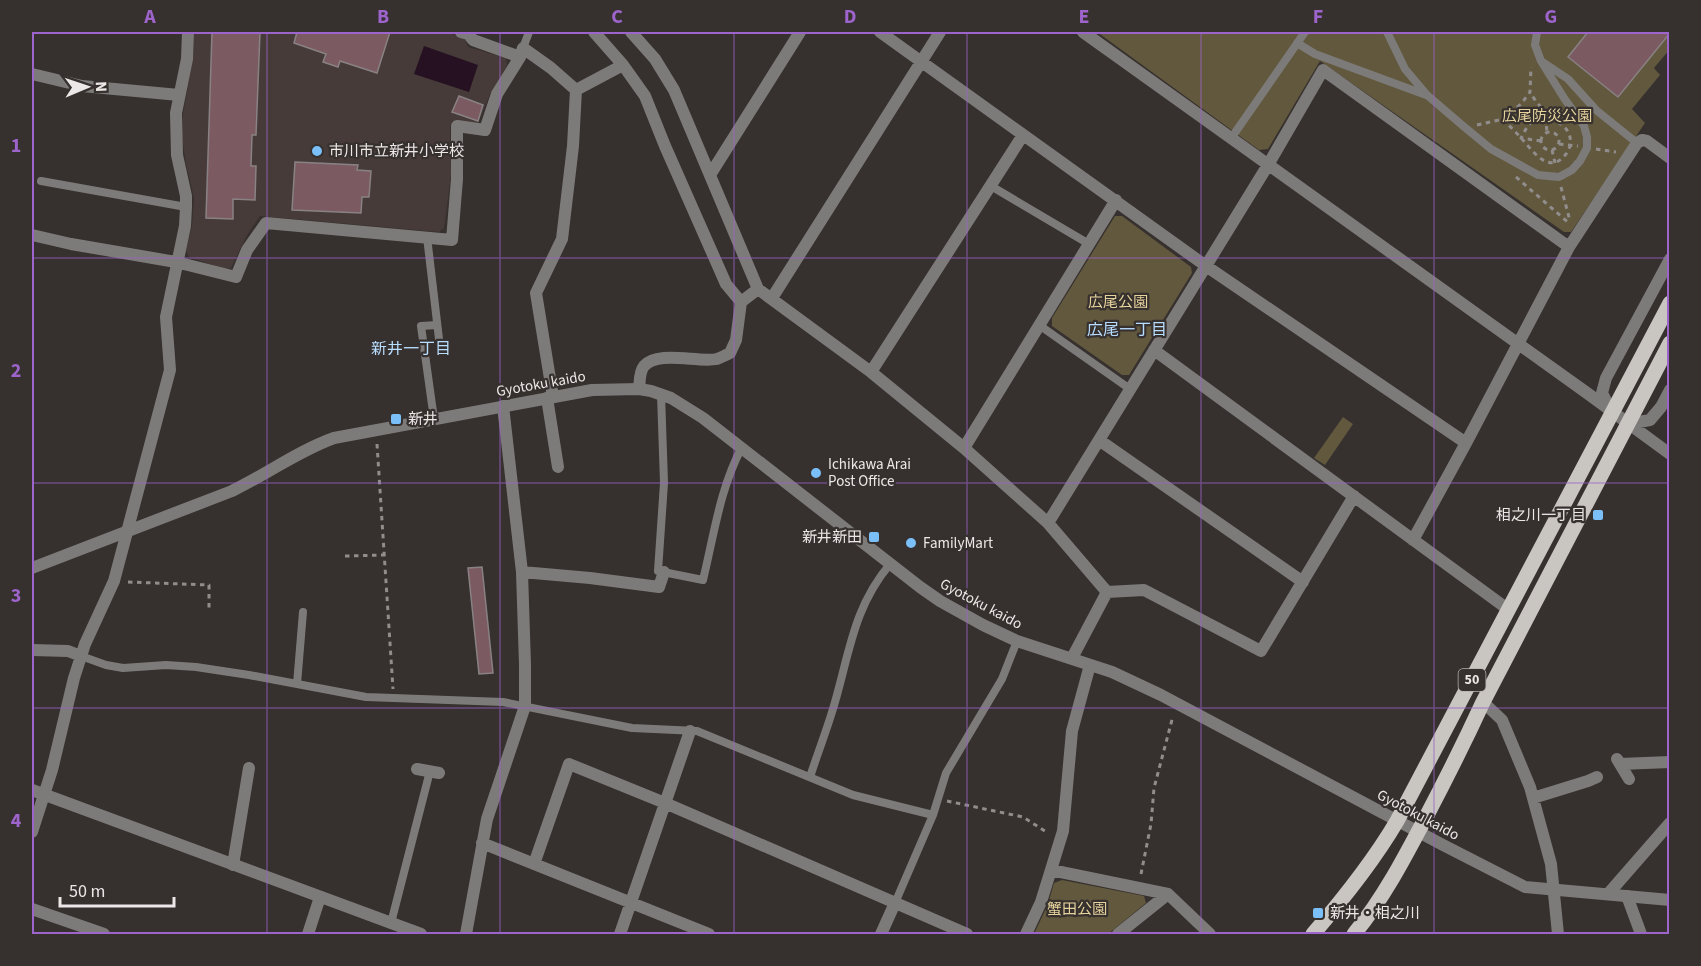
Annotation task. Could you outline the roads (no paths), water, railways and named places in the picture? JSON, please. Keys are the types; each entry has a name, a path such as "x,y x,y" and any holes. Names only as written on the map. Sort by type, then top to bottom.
{"main road":[{"name":"50","path":"1313,934 1361,877 1397,821 1669,304"},
{"name":"50","path":"1354,934 1401,863 1418,832 1670,343"}],"street":[{"path":"32,832 52,770 81,656 114,581 170,370 166,317 186,207 186,196 177,155 176,113 187,59 188,32"},
{"path":"461,32 468,34 473,40 522,52 551,68 576,90"},
{"path":"594,32 623,65 645,96 726,284 741,302"},
{"path":"631,32 655,59 674,90 758,289 871,372 964,448 1048,523 1107,592"},
{"path":"710,176 800,32"},
{"path":"880,32 1206,266 1466,443"},
{"path":"772,298 940,32"},
{"path":"1083,32 1670,454"},
{"path":"32,235 176,262 236,277 247,250 266,222 452,240 457,179 457,126 485,130 497,94 522,52"},
{"path":"576,90 623,65"},
{"path":"1048,523 1268,165 1323,70 1569,247"},
{"path":"32,74 82,86 179,95"},
{"path":"558,466 536,293 554,260 562,239 573,146 576,90"},
{"path":"871,372 1023,135"},
{"path":"1413,540 1569,247 1637,144 1642,140 1647,141 1670,158"},
{"path":"964,448 1116,201"},
{"path":"1612,412 1602,393 1606,378 1670,259"},
{"path":"639,389 642,370 652,360 664,358 717,359 730,353 736,340 741,302 758,289"},
{"path":"1154,350 1509,610"},
{"name":"Gyotoku kaido","path":"32,568 232,491 316,444 343,435 592,390 639,389 661,394 684,405 703,418 940,601 983,625 1017,641 1112,672 1176,703 1397,821 1525,886 1670,900"},
{"path":"1628,424 1650,420 1670,390"},
{"path":"466,934 487,819 525,706 522,572 503,406"},
{"path":"1099,440 1303,582"},
{"path":"1107,592 1144,590 1261,651 1354,496"},
{"path":"522,572 659,587 664,572"},
{"path":"1072,658 1107,592"},
{"path":"32,650 68,651 81,656"},
{"path":"1026,934 1041,902 1063,831 1072,731 1090,665"},
{"path":"1483,702 1502,720 1533,798 1551,864 1558,934"},
{"path":"620,934 690,731"},
{"path":"1629,779 1618,761 1670,762"},
{"path":"534,864 569,764 665,803 967,934"},
{"path":"233,865 249,768"},
{"path":"417,769 434,772"},
{"path":"1533,798 1588,782 1597,777"},
{"path":"32,790 422,934"},
{"path":"1608,894 1670,823"},
{"path":"482,843 709,934"},
{"path":"1051,870 1168,894 1210,934"},
{"path":"1118,934 1168,894"},
{"path":"1627,896 1641,934"},
{"path":"308,934 320,897"},
{"path":"881,934 895,903"},
{"path":"32,909 104,934"}],"lane":[{"path":"522,52 529,32"},
{"path":"1232,137 1305,32"},
{"path":"1387,32 1405,69 1427,95 1462,125 1491,149 1538,175 1559,177 1572,170 1580,161 1587,148 1587,137 1584,126 1541,61 1535,45 1537,32"},
{"path":"1297,43 1315,54 1427,95"},
{"path":"1541,61 1568,79 1596,110 1637,144"},
{"path":"40,181 186,207"},
{"path":"991,186 1089,244"},
{"path":"426,237 439,339"},
{"path":"434,419 421,326 437,325"},
{"path":"1040,325 1130,389"},
{"path":"661,394 664,483 658,571 704,579 724,489 742,447"},
{"path":"810,777 836,701 855,626 877,580 890,564"},
{"path":"297,684 303,612"},
{"path":"895,903 933,815 946,773 1002,679 1017,641"},
{"path":"81,656 123,668 165,665 196,667 366,697 503,702 632,728 697,731 853,795 933,815"},
{"path":"391,923 434,772"}],"place":[{"name":"市川市立新井小学校","path":"317,151"},
{"name":"新井","path":"396,419"},
{"name":"Ichikawa Arai Post Office","path":"816,473"},
{"name":"相之川一丁目","path":"1598,515"},
{"name":"新井新田","path":"874,537"},
{"name":"FamilyMart","path":"911,543"},
{"name":"新井・相之川","path":"1318,913"}],"district":[{"name":"広尾一丁目","path":"1127,330"},
{"name":"新井一丁目","path":"411,349"}],"park label":[{"name":"広尾防災公園","path":"1547,116"},
{"name":"広尾公園","path":"1118,302"},
{"name":"蟹田公園","path":"1077,909"}]}
